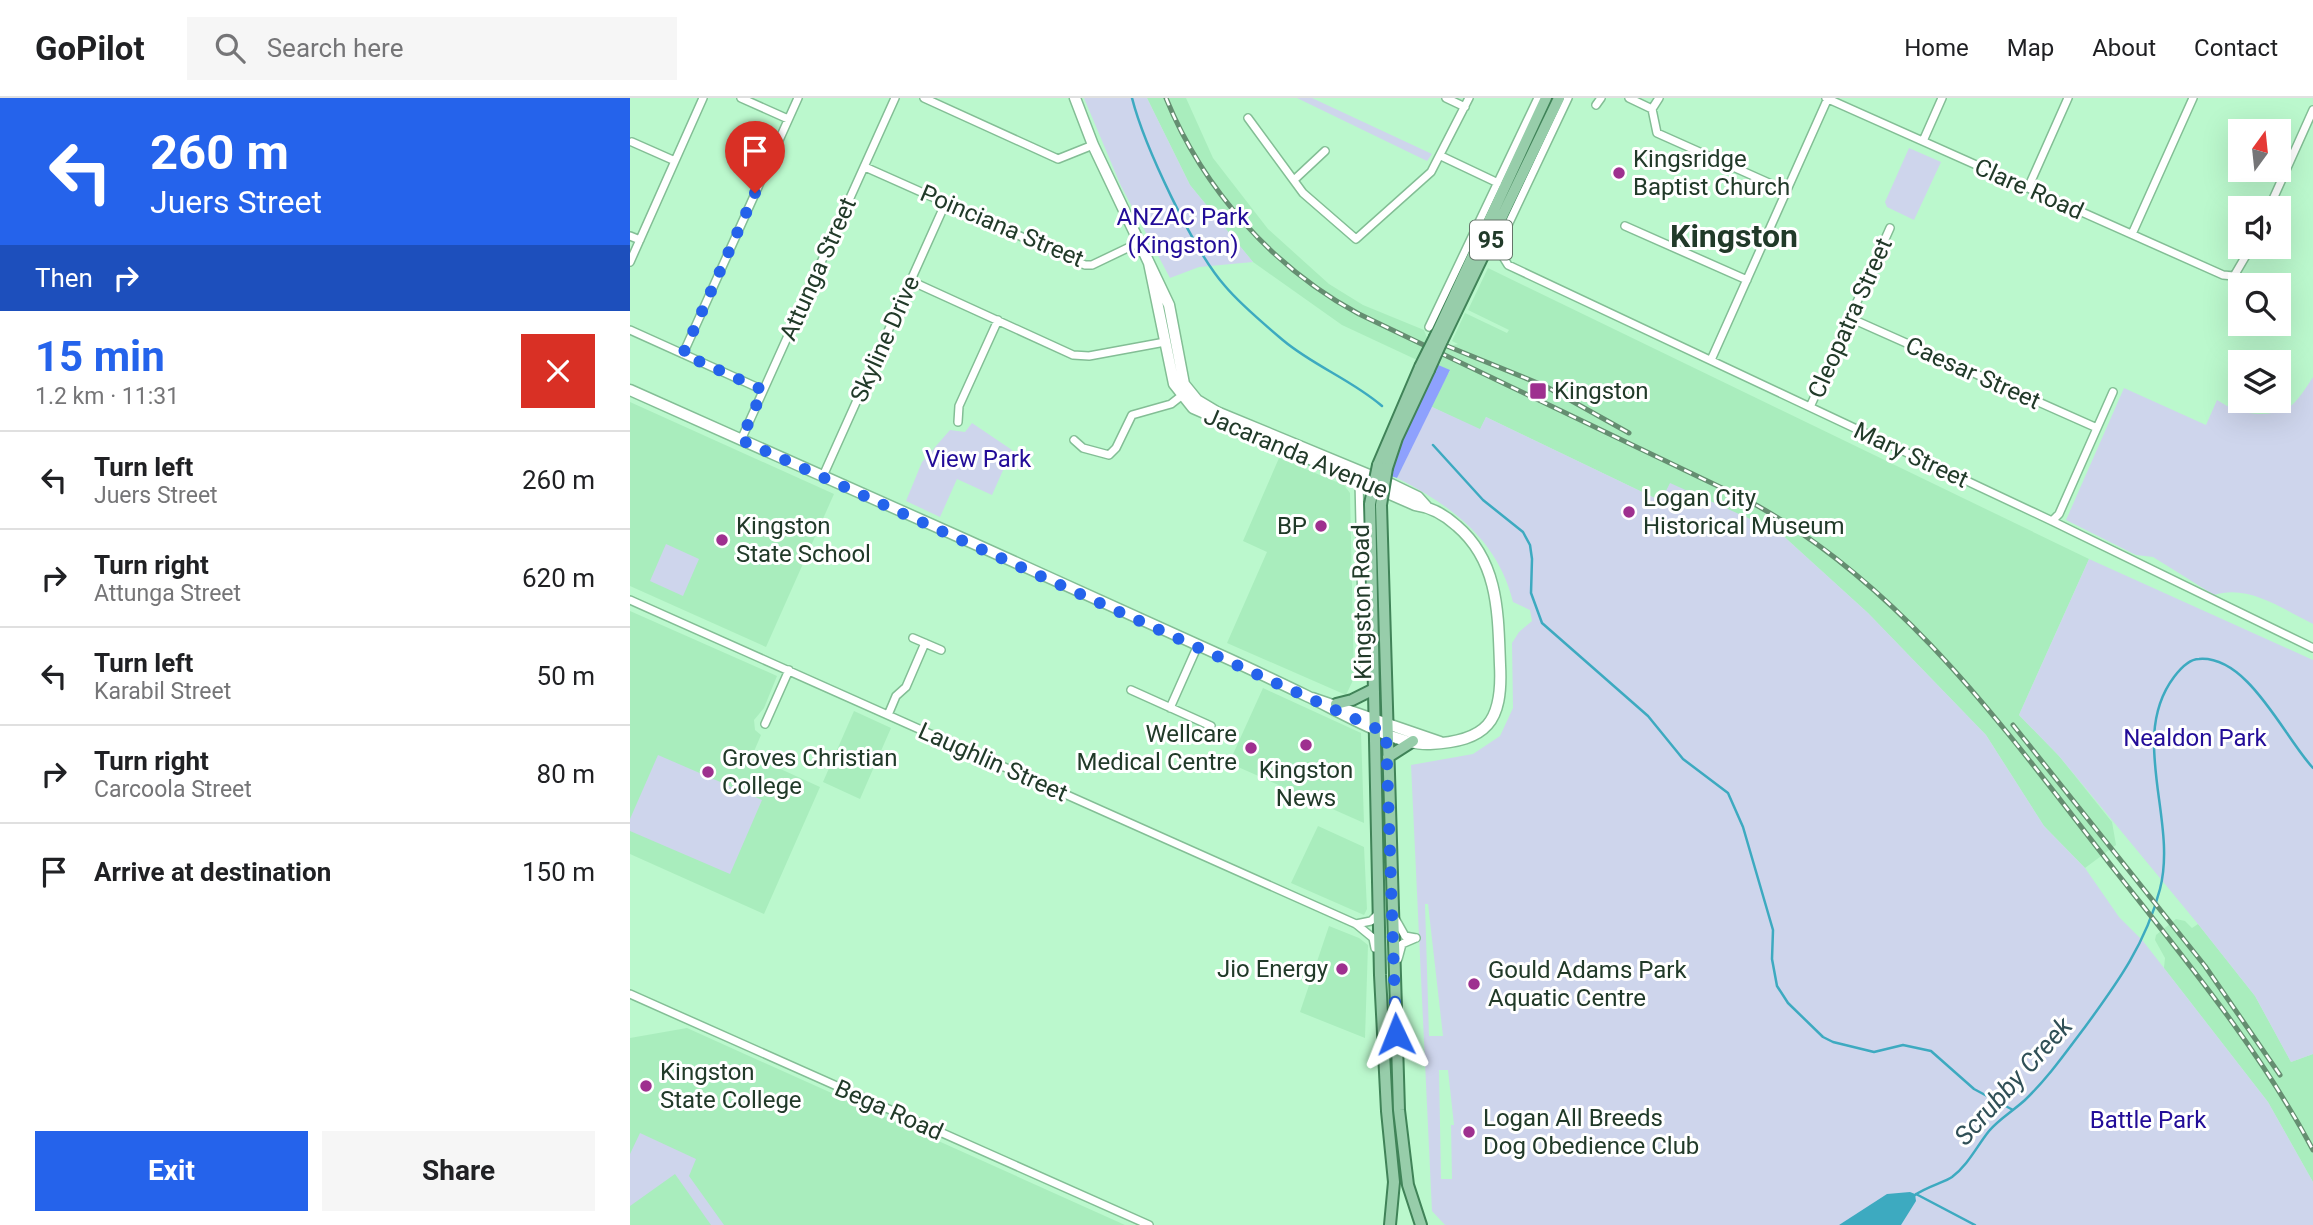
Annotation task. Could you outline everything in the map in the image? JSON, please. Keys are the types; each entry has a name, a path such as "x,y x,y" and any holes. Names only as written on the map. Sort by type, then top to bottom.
{"main road":[{"name":"Kingston Road","path":"1390,1225 1394,1182 1387,1111 1380,971 1372,690 1376,504 1382,466 1436,335 1546,98"},
{"name":"Kingston Road","path":"1436,335 1559,98"},
{"name":"Kingston Road","path":"1376,504 1403,1152 1410,1196 1421,1225"},
{"path":"1336,704 1372,690"},
{"path":"1388,757 1413,741"}],"street":[{"path":"630,262 703,98"},
{"path":"741,98 788,119"},
{"path":"683,354 798,98"},
{"name":"Attunga Street","path":"741,440 895,98"},
{"path":"924,98 1058,159 1093,145"},
{"name":"Jacaranda Avenue","path":"1075,98 1093,145 1149,263 1166,316 1185,393 1217,412 1418,497 1426,506 1454,523 1479,551 1493,582 1499,619 1500,691 1495,716 1486,728 1471,738 1430,744 1413,741 1373,723"},
{"path":"1446,98 1465,107"},
{"path":"1248,118 1303,193 1356,239 1431,172 1469,98"},
{"name":"Kingston Road","path":"1436,335 1498,183 1538,98"},
{"name":"Mary Street","path":"1568,98 1499,244 1500,252 1508,265 2052,521 2313,648"},
{"path":"1629,98 1652,109"},
{"path":"1659,98 1652,109 1657,133 1787,191"},
{"path":"1711,360 1827,98"},
{"name":"Clare Road","path":"1827,98 2223,275 2234,276 2244,259"},
{"path":"1923,141 1942,98"},
{"path":"2028,188 2068,98"},
{"path":"2132,234 2193,98"},
{"path":"2274,196 2313,110"},
{"path":"632,142 675,161"},
{"path":"1294,180 1325,151"},
{"path":"1441,156 1498,183"},
{"name":"Poinciana Street","path":"864,167 1085,265 1092,265 1138,243"},
{"name":"Skyline Drive","path":"823,476 946,202"},
{"path":"1625,226 1747,280"},
{"name":"Cleopatra Street","path":"1810,407 1890,228"},
{"path":"630,236 640,240"},
{"path":"911,281 1077,355 1165,342"},
{"name":"Jacaranda Avenue","path":"1166,316 1165,342 1171,377 1206,415 1415,505 1426,506"},
{"name":"Caesar Street","path":"1850,318 2097,428"},
{"path":"958,422 959,406 998,320"},
{"path":"630,330 763,390"},
{"path":"630,390 1312,698 1336,704 1373,723"},
{"path":"1074,440 1083,448 1109,455 1116,448 1132,415 1171,404 1185,393"},
{"path":"2052,521 2059,514 2113,393"},
{"name":"Kingston Road","path":"1359,481 1363,653 1364,666 1372,676"},
{"name":"Laughlin Street","path":"630,600 1356,924 1373,938 1380,971"},
{"path":"913,638 941,650"},
{"path":"888,715 896,696 906,687 925,643"},
{"path":"1170,708 1198,645"},
{"path":"765,724 789,670"},
{"path":"1131,690 1211,726"},
{"path":"1312,698 1322,706 1373,723"},
{"name":"Jacaranda Avenue","path":"1386,729 1440,742"},
{"path":"1356,924 1371,921 1380,912"},
{"path":"1393,913 1400,932 1416,938 1400,947 1395,984"},
{"name":"Bega Road","path":"630,995 1149,1225"}],"shaded area":[{"path":"1147,98 1186,98 1213,158 1268,229 1329,284 1363,305 1424,330 1427,338 1417,360 1342,325 1253,262 1190,185"},
{"path":"1488,268 2089,559 2019,715 2059,756 2112,822 2116,845 2085,868 2044,826 1986,735 1868,613 1779,532 1670,484 1661,501 1486,417 1480,430 1430,406 1450,371 1436,364 1445,347 1458,344 1452,341 1465,313 1507,333 1509,330 1468,310"},
{"path":"1436,364 1450,370 1397,478 1391,476 1401,442"},
{"name":"Kingston State School","path":"630,402 834,494 766,647 630,586"},
{"path":"1279,458 1344,485 1350,493 1354,678 1346,695 1227,643 1267,552 1243,541"},
{"name":"Groves Christian College","path":"630,611 777,676 764,708 754,720 755,730 761,735 752,756 820,787 764,914 630,854"},
{"path":"1263,688 1361,733 1364,823 1229,763"},
{"path":"854,711 891,728 860,799 823,782"},
{"path":"1318,826 1364,847 1367,909 1364,915 1291,883"},
{"path":"2176,919 2185,921 2192,928 2198,924 2255,996 2291,1062 2313,1054 2313,1182 2268,1102 2164,968 2165,958 2155,940 2156,935"},
{"path":"1329,926 1359,938 1368,945 1365,1038 1300,1012"},
{"path":"687,1028 1125,1225 630,1225 630,1038"},
{"path":"1887,1194 1915,1194 1916,1201 1901,1225 1839,1225"}],"green space":[{"name":"ANZAC Park (Kingston)","path":"1084,98 1147,98 1190,185 1253,262 1199,267 1170,278 1121,186"},
{"path":"1297,98 1312,98 1432,154 1427,161"},
{"path":"1909,148 1941,162 1914,220 1887,207 1885,202"},
{"path":"2313,377 2313,624 2253,595 2227,592 2214,595 2153,557 2136,555 2066,520 2124,388 2206,425 2217,400 2228,406 2228,413 2291,413 2291,405"},
{"name":"Battle Park","path":"1430,406 1480,429 1486,417 1661,501 1670,483 1779,532 1868,613 1986,735 2044,826 2085,868 2119,917 2143,941 2268,1102 2313,1182 2313,1225 1445,1225 1432,1211 1411,765 1473,754 1500,736 1513,708 1512,643 1519,632 1532,621 1530,610 1513,602 1496,560 1470,527 1436,500 1397,478","holes":["1425,904 1428,904 1443,1036 1429,1036","1439,1070 1448,1070 1454,1125 1451,1125 1452,1179 1441,1179"]},
{"name":"View Park","path":"972,423 1012,450 992,495 957,479 940,517 906,501 922,462 950,430 965,432"},
{"path":"666,544 699,559 683,596 650,581"},
{"name":"Nealdon Park","path":"2089,559 2313,660 2313,1054 2291,1062 2255,996 2059,756 2019,715"},
{"path":"658,755 762,800 730,874 630,831 630,819"},
{"path":"640,1133 696,1159 689,1176 724,1225 711,1225 675,1174 630,1206 630,1154"}],"waterway":[{"path":"1132,98 1147,142 1171,196 1212,270 1238,300 1284,341 1382,406"},
{"path":"1433,445 1483,500 1523,532 1530,545 1532,559 1531,593 1542,623 1648,716 1683,759 1728,793 1743,827 1773,930 1772,959 1777,986 1788,1003 1823,1037 1833,1042 1874,1052 1903,1045 1931,1051 1974,1089 2013,1110"},
{"name":"Scrubby Creek","path":"1915,1195 1958,1172 1993,1127 2041,1083 2109,994 2139,945 2154,909 2164,863 2154,753 2155,726 2161,701 2179,671 2195,659 2217,661 2233,670 2264,700 2313,768"},
{"path":"1916,1194 1975,1225"}],"railway":[{"path":"1166,98 1181,132 1221,194 1244,223 1298,274 1359,314 1747,500 1804,535 1856,575 1905,619 1951,667 2036,768 2196,973 2270,1077 2313,1150"},
{"path":"1447,346 1545,386 1629,433"},
{"path":"2013,725 2205,966 2280,1075"}],"place":[{"name":"Kingsridge Baptist Church","path":"1619,173"},
{"name":"Kingston","path":"1538,391"},
{"name":"Logan City Historical Museum","path":"1629,512"},
{"name":"BP","path":"1321,526"},
{"name":"Kingston State School","path":"722,540"},
{"name":"Kingston News","path":"1306,745"},
{"name":"Wellcare Medical Centre","path":"1251,748"},
{"name":"Groves Christian College","path":"708,772"},
{"name":"Jio Energy","path":"1342,969"},
{"name":"Gould Adams Park Aquatic Centre","path":"1474,984"},
{"name":"Kingston State College","path":"646,1086"},
{"name":"Logan All Breeds Dog Obedience Club","path":"1469,1132"}],"district":[{"name":"Kingston","path":"1734,236"}],"route":[{"path":"755,193 683,354 763,390 741,440 1218,654 1312,698 1322,706 1386,733 1396,1034"}]}
